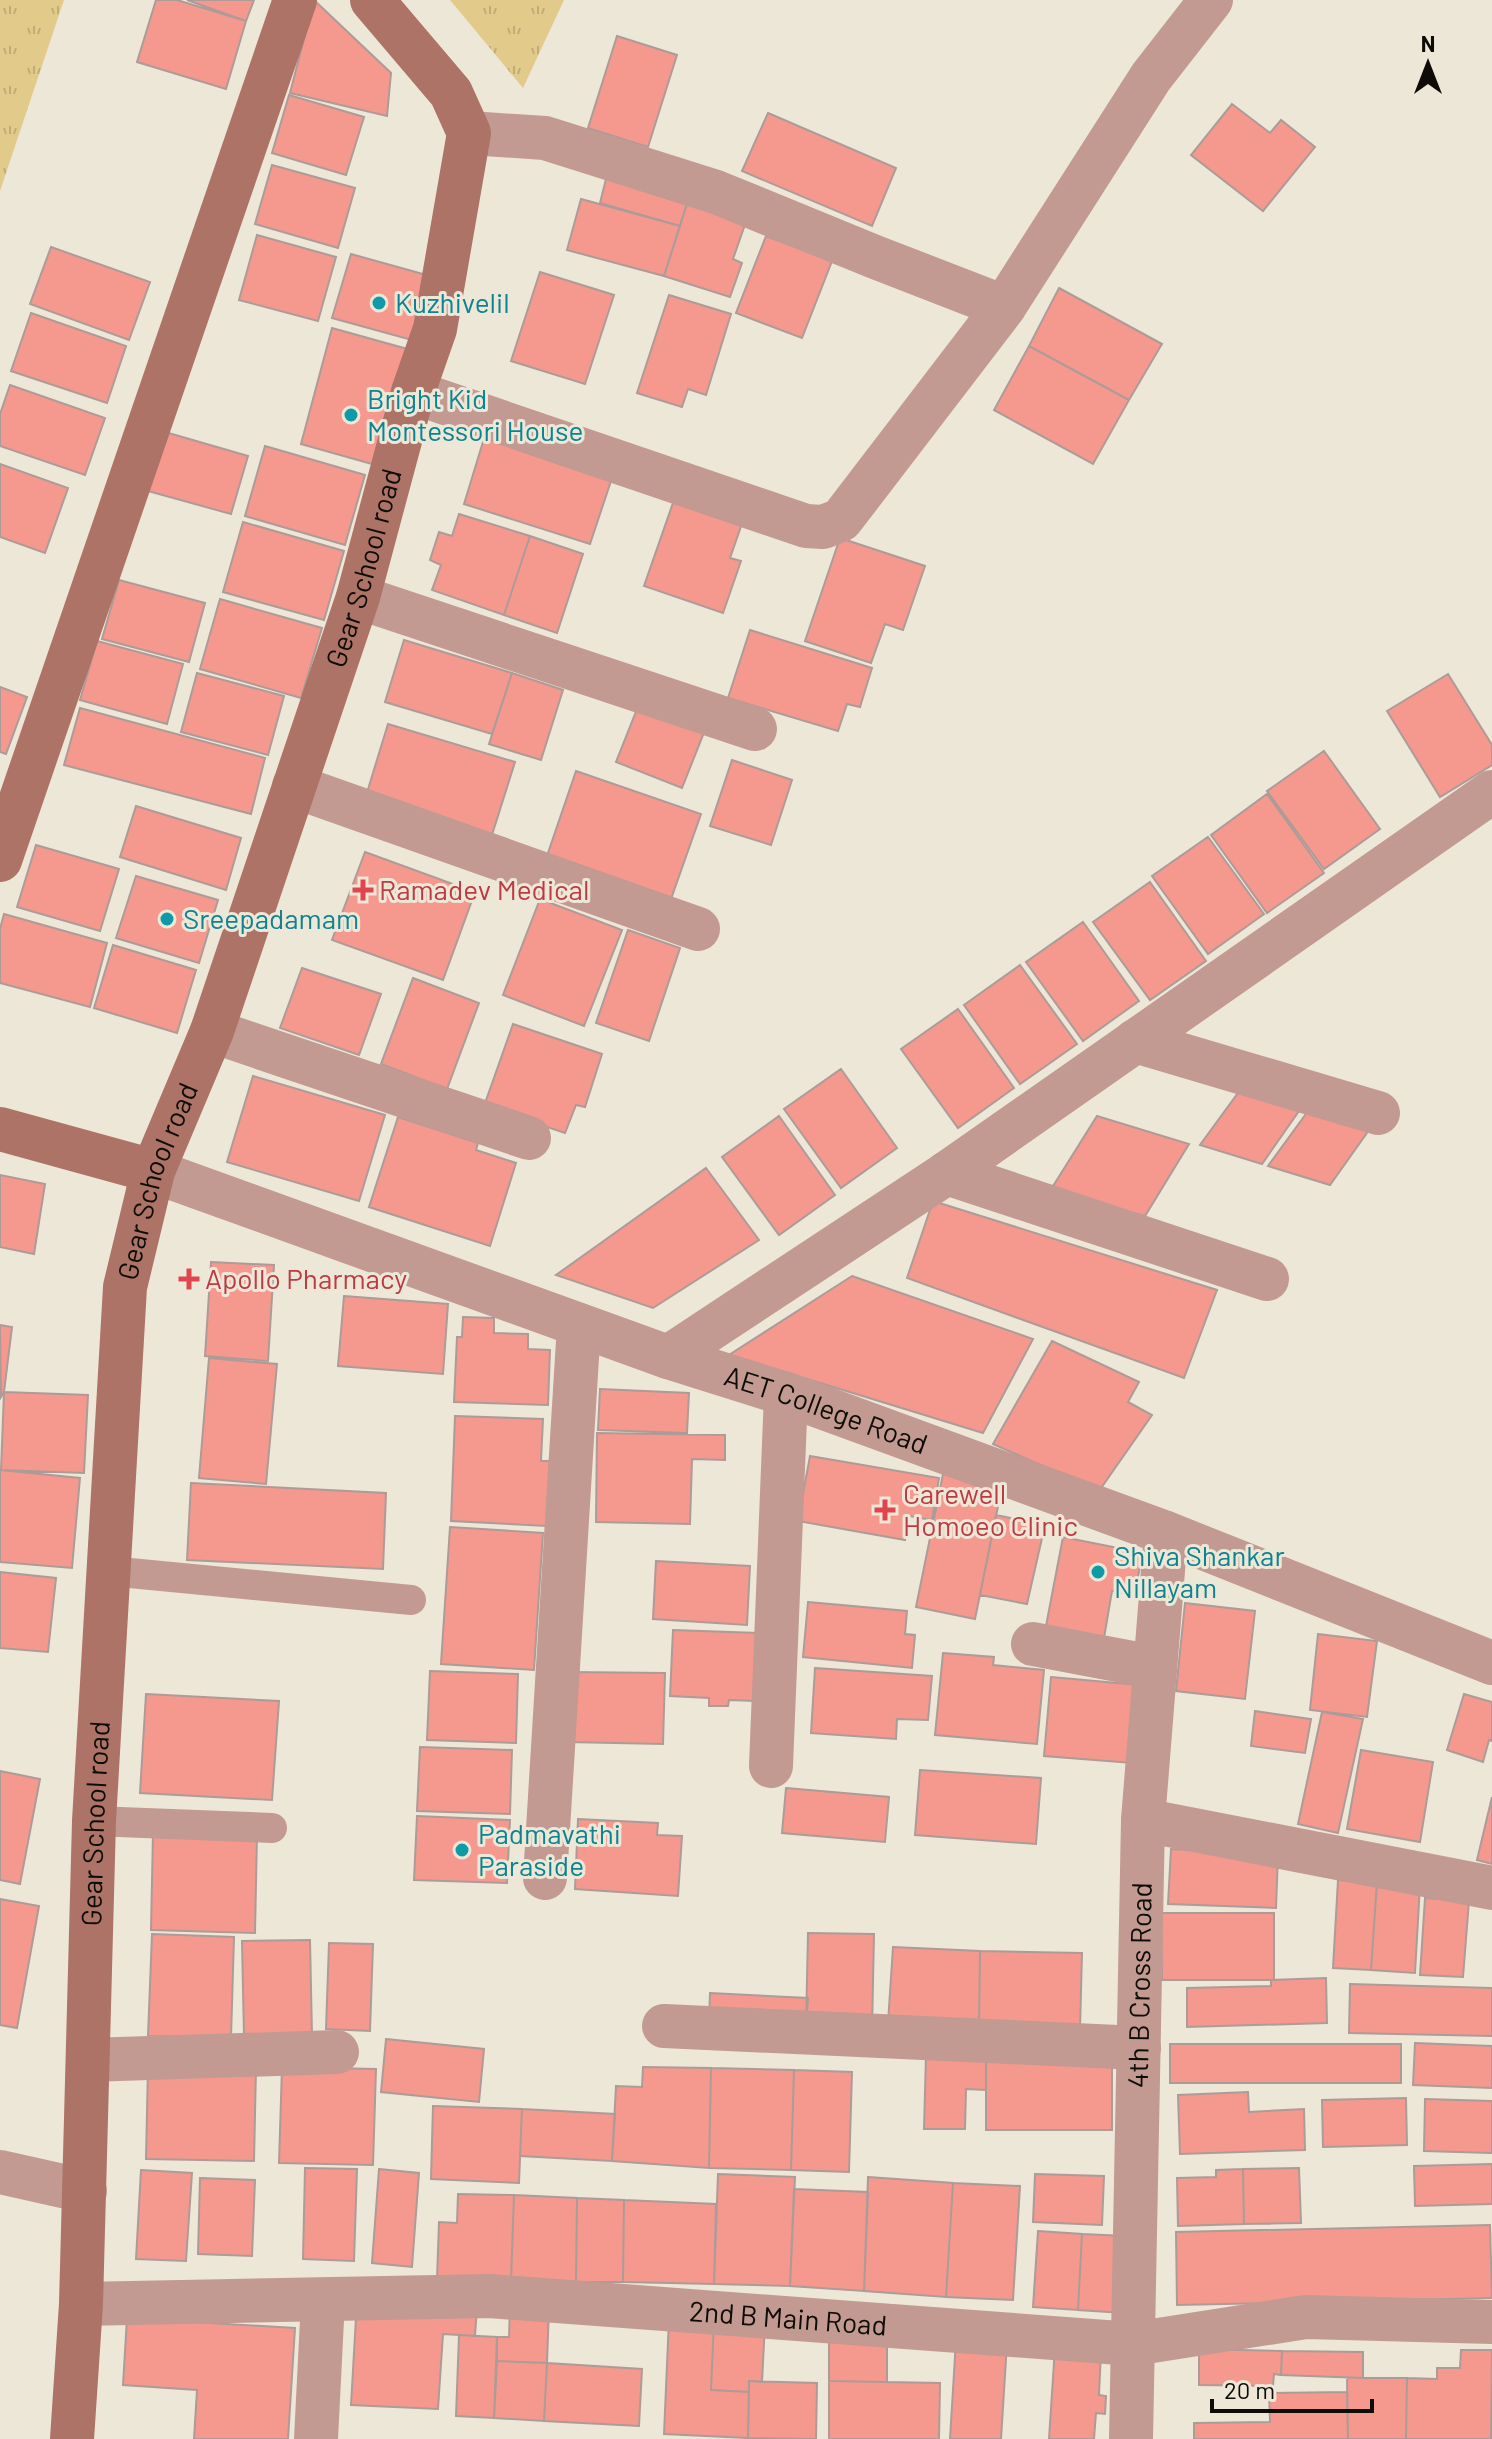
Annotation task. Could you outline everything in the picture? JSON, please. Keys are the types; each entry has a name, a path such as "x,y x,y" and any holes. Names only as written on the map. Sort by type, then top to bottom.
{"main road":[{"path":"0,860 295,0"},
{"path":"372,0 451,93 469,133"},
{"name":"Gear School road","path":"72,2439 81,2304 94,1821 125,1287 153,1171 212,1031 358,597 413,392 435,329 469,133"},
{"path":"0,1129 153,1171"}],"street":[{"path":"413,392 806,526 823,527 841,520 1004,307 1151,77 1211,0"},
{"path":"469,133 545,138 716,192 1004,307"},
{"path":"358,597 755,729"},
{"path":"294,786 698,929"},
{"path":"668,1357 947,1173 1492,792"},
{"path":"212,1031 529,1138"},
{"path":"1135,1041 1378,1113"},
{"name":"AET College Road","path":"153,1171 668,1357 786,1394 1166,1533 1492,1663"},
{"path":"947,1173 1267,1279"},
{"path":"545,1878 579,1325"},
{"path":"771,1766 786,1394"},
{"name":"4th B Cross Road","path":"1131,2439 1143,1820 1166,1533"},
{"path":"1033,1644 1154,1667"},
{"path":"1143,1820 1492,1888"},
{"path":"664,2026 1139,2048"},
{"path":"88,2060 337,2052"},
{"path":"0,2172 85,2191"},
{"name":"2nd B Main Road","path":"81,2304 489,2296 1133,2344 1306,2317 1492,2322"},
{"path":"323,2300 324,2439"}],"lane":[{"path":"109,1571 411,1600"},
{"path":"94,1821 272,1828"}],"green space":[{"path":"0,0 64,0 0,191"},
{"path":"450,0 564,0 523,88"}],"building":[{"path":"156,0 177,0 246,21 226,89 137,62"},
{"path":"187,0 254,0 246,21"},
{"path":"314,0 391,73 387,116 290,93"},
{"path":"617,36 677,55 648,147 588,128"},
{"path":"289,95 364,117 346,175 272,153"},
{"path":"1232,104 1270,133 1281,120 1315,147 1263,211 1191,155"},
{"path":"768,113 896,168 872,226 742,171"},
{"path":"272,165 355,188 338,248 255,224"},
{"path":"608,171 689,197 680,226 600,203"},
{"path":"689,197 748,216 733,259 742,263 730,297 664,276"},
{"path":"581,199 680,226 664,276 567,250"},
{"path":"257,235 336,257 318,321 239,300"},
{"path":"766,236 832,261 802,338 736,313"},
{"path":"51,247 150,282 129,340 30,304"},
{"name":"Kuzhivelil","path":"351,254 430,276 412,340 332,318"},
{"path":"540,272 614,295 585,384 511,361"},
{"path":"1059,288 1162,344 1129,400 1029,346"},
{"path":"669,295 731,314 706,395 688,389 682,407 637,393"},
{"path":"31,313 126,346 107,403 11,371"},
{"name":"Bright Kid Montessori House","path":"332,328 411,350 379,466 301,444"},
{"path":"1029,346 1129,400 1093,464 994,410"},
{"path":"10,385 105,418 85,475 0,446 0,414"},
{"path":"165,432 248,456 231,514 148,491"},
{"path":"486,432 614,472 590,544 464,504"},
{"path":"265,446 365,475 345,545 245,516"},
{"path":"0,464 68,488 45,553 0,537"},
{"path":"674,500 744,518 730,558 741,561 723,613 644,586"},
{"path":"459,514 530,536 504,615 432,590 441,565 430,560 439,532 452,536"},
{"path":"243,522 344,551 324,620 223,592"},
{"path":"530,536 583,554 557,633 504,615"},
{"path":"840,538 925,566 903,630 885,624 871,663 805,641"},
{"path":"119,580 205,603 189,662 102,639"},
{"path":"220,599 322,628 301,698 200,669"},
{"path":"750,630 872,668 860,707 847,704 838,731 728,698"},
{"path":"404,640 512,673 492,734 385,702"},
{"path":"97,641 183,664 167,724 80,700"},
{"path":"197,673 284,696 268,755 181,732"},
{"path":"512,673 563,690 541,760 489,744"},
{"path":"1448,674 1492,745 1492,765 1440,797 1387,711"},
{"path":"0,687 27,697 6,754 0,752"},
{"path":"639,704 705,730 682,788 616,762"},
{"path":"80,708 265,758 251,814 64,765"},
{"path":"388,724 515,762 491,838 365,799"},
{"path":"1324,751 1380,829 1324,869 1267,791"},
{"path":"732,760 792,780 771,845 710,826"},
{"path":"576,771 701,814 671,899 547,856"},
{"path":"1267,794 1324,873 1267,913 1211,835"},
{"path":"136,806 241,838 226,890 120,857"},
{"path":"1208,837 1264,914 1208,954 1152,876"},
{"path":"36,845 119,869 100,931 17,907"},
{"path":"365,852 475,892 443,980 332,940"},
{"name":"Sreepadamam","path":"136,876 218,900 199,963 116,938"},
{"path":"1150,882 1206,961 1150,1000 1093,922"},
{"path":"540,899 622,930 584,1026 503,995"},
{"path":"4,914 107,943 90,1007 0,983 0,929"},
{"path":"1083,922 1139,1001 1083,1041 1026,962"},
{"path":"628,930 680,948 649,1041 596,1023"},
{"path":"113,945 196,970 177,1033 94,1008"},
{"path":"1020,965 1077,1044 1020,1084 964,1005"},
{"path":"302,968 381,994 359,1055 280,1028"},
{"path":"413,978 479,1003 447,1089 381,1064"},
{"path":"958,1009 1014,1088 958,1128 901,1049"},
{"path":"513,1024 602,1054 585,1107 576,1105 565,1133 484,1106"},
{"path":"841,1069 897,1148 841,1188 784,1109"},
{"path":"253,1076 385,1115 359,1201 227,1162"},
{"path":"1246,1082 1306,1101 1262,1164 1200,1145"},
{"path":"1314,1103 1374,1123 1330,1185 1268,1166"},
{"path":"779,1116 835,1195 779,1235 722,1157"},
{"path":"1097,1116 1189,1144 1145,1216 1050,1191"},
{"path":"398,1117 478,1143 476,1150 516,1163 490,1246 369,1207"},
{"path":"706,1168 759,1240 653,1308 556,1275"},
{"path":"0,1175 45,1184 34,1254 0,1247"},
{"path":"933,1201 1217,1290 1184,1378 907,1278"},
{"path":"211,1262 274,1265 268,1361 205,1356"},
{"path":"852,1276 1033,1339 983,1433 729,1355"},
{"path":"344,1296 448,1304 443,1374 338,1366"},
{"path":"463,1317 494,1318 494,1333 528,1334 528,1349 550,1350 548,1405 454,1402 457,1337 462,1337"},
{"path":"0,1325 12,1327 1,1397"},
{"path":"1052,1341 1139,1382 1128,1402 1152,1415 1099,1491 993,1444"},
{"path":"209,1358 277,1364 266,1484 199,1478"},
{"path":"600,1389 689,1393 687,1433 598,1430"},
{"path":"4,1392 88,1395 84,1473 1,1470"},
{"path":"455,1416 543,1419 541,1461 550,1461 547,1526 451,1521"},
{"path":"597,1433 725,1435 725,1460 692,1459 690,1524 596,1522"},
{"path":"810,1456 939,1478 932,1520 909,1516 905,1540 798,1521"},
{"path":"0,1470 80,1478 72,1568 0,1562"},
{"path":"943,1474 1002,1487 975,1619 916,1607"},
{"path":"191,1483 386,1493 383,1569 187,1560"},
{"path":"996,1515 1045,1525 1027,1604 980,1595"},
{"path":"450,1527 543,1533 534,1670 441,1664"},
{"name":"Shiva Shankar Nillayam","path":"1063,1537 1143,1553 1134,1595 1112,1591 1104,1638 1046,1626"},
{"path":"656,1561 750,1566 747,1625 653,1619"},
{"path":"0,1572 56,1578 48,1652 0,1648"},
{"path":"808,1602 907,1611 905,1634 915,1635 912,1668 803,1657"},
{"path":"1185,1603 1255,1611 1245,1699 1176,1691"},
{"path":"673,1630 758,1633 755,1701 729,1700 728,1706 709,1706 709,1698 670,1696"},
{"path":"1318,1634 1377,1641 1367,1717 1310,1710"},
{"path":"943,1653 994,1657 993,1665 1044,1670 1037,1744 935,1735"},
{"path":"815,1668 932,1676 928,1720 897,1719 896,1739 811,1733"},
{"path":"430,1671 518,1674 516,1743 427,1740"},
{"path":"569,1672 665,1673 663,1744 567,1742"},
{"path":"1051,1677 1139,1685 1132,1763 1044,1756"},
{"path":"146,1694 279,1701 272,1800 140,1793"},
{"path":"1464,1694 1492,1702 1492,1741 1489,1740 1483,1762 1447,1750"},
{"path":"1255,1711 1311,1719 1305,1753 1251,1746"},
{"path":"1322,1712 1363,1719 1338,1833 1298,1824"},
{"path":"420,1747 512,1750 510,1814 417,1811"},
{"path":"1361,1750 1433,1762 1420,1842 1347,1829"},
{"path":"920,1770 1041,1778 1036,1844 915,1835"},
{"path":"0,1771 40,1779 20,1884 0,1880"},
{"path":"786,1788 889,1797 885,1842 782,1833"},
{"path":"1492,1797 1492,1864 1477,1860"},
{"name":"Padmavathi Paraside","path":"417,1816 510,1820 507,1883 414,1880"},
{"path":"578,1819 658,1823 657,1835 682,1836 678,1896 575,1889"},
{"path":"153,1832 257,1834 255,1933 151,1930"},
{"path":"1171,1849 1278,1854 1276,1908 1168,1904"},
{"path":"1338,1880 1377,1882 1371,1970 1333,1968"},
{"path":"1377,1882 1420,1885 1415,1973 1371,1970"},
{"path":"1425,1898 1469,1901 1463,1977 1420,1975"},
{"path":"0,1899 39,1906 17,2028 0,2025"},
{"path":"1161,1913 1274,1913 1274,1980 1162,1980"},
{"path":"808,1933 874,1934 872,2029 806,2027"},
{"path":"152,1934 234,1937 231,2038 148,2036"},
{"path":"310,1940 312,2035 244,2036 242,1941"},
{"path":"329,1943 373,1944 370,2031 326,2029"},
{"path":"893,1947 980,1951 979,2027 888,2023"},
{"path":"980,1951 1082,1953 1080,2029 979,2027"},
{"path":"1326,1978 1327,2023 1187,2027 1187,1988 1271,1986 1271,1980"},
{"path":"1350,1984 1492,1988 1492,2036 1349,2033"},
{"path":"710,1993 808,1998 806,2027 709,2021"},
{"path":"386,2039 484,2049 479,2102 381,2092"},
{"path":"1415,2043 1492,2046 1492,2088 1413,2085"},
{"path":"1170,2044 1401,2044 1401,2083 1170,2083"},
{"path":"926,2055 986,2057 986,2090 966,2089 965,2129 924,2129"},
{"path":"986,2057 1112,2058 1112,2130 986,2130"},
{"path":"148,2066 256,2068 254,2161 146,2159"},
{"path":"282,2067 376,2069 373,2165 279,2163"},
{"path":"643,2067 711,2068 709,2168 612,2161 616,2086 642,2087"},
{"path":"711,2068 794,2070 791,2170 709,2168"},
{"path":"794,2070 852,2072 849,2172 791,2170"},
{"path":"1248,2092 1249,2112 1304,2109 1305,2150 1180,2154 1178,2095"},
{"path":"1406,2098 1407,2145 1323,2147 1322,2100"},
{"path":"1425,2099 1492,2101 1492,2153 1424,2151"},
{"path":"433,2106 522,2109 519,2183 431,2179"},
{"path":"522,2109 615,2114 612,2161 520,2156"},
{"path":"1492,2164 1492,2204 1415,2206 1414,2166"},
{"path":"305,2168 357,2169 354,2261 303,2259"},
{"path":"1299,2168 1301,2223 1244,2224 1243,2169"},
{"path":"379,2169 419,2173 412,2267 372,2263"},
{"path":"1243,2169 1244,2224 1178,2226 1177,2178 1216,2177 1216,2170"},
{"path":"141,2170 192,2173 186,2261 136,2259"},
{"path":"718,2174 795,2177 790,2286 714,2284"},
{"path":"1035,2174 1104,2176 1102,2225 1033,2222"},
{"path":"868,2177 953,2183 946,2297 864,2291"},
{"path":"200,2178 255,2180 252,2256 198,2254"},
{"path":"953,2183 1020,2186 1013,2300 946,2297"},
{"path":"794,2189 868,2192 864,2291 790,2286"},
{"path":"458,2194 514,2195 511,2281 437,2279 439,2222 457,2223"},
{"path":"514,2195 577,2198 576,2282 511,2281"},
{"path":"577,2198 624,2200 623,2282 576,2282"},
{"path":"624,2200 716,2204 714,2284 623,2282"},
{"path":"1490,2225 1492,2298 1177,2305 1176,2232"},
{"path":"1038,2231 1082,2234 1078,2310 1033,2307"},
{"path":"1082,2234 1125,2236 1123,2313 1078,2310"},
{"path":"357,2300 477,2307 475,2336 443,2334 438,2409 351,2405"},
{"path":"510,2307 549,2307 547,2363 497,2361 497,2337 509,2337"},
{"path":"127,2318 295,2328 288,2439 194,2439 197,2390 123,2385"},
{"path":"669,2319 714,2321 711,2390 749,2392 748,2438 664,2434"},
{"path":"714,2321 765,2323 762,2382 749,2381 749,2392 711,2390"},
{"path":"829,2333 887,2334 887,2382 829,2381"},
{"path":"459,2335 497,2337 494,2418 456,2416"},
{"path":"956,2340 1007,2343 1001,2439 950,2439"},
{"path":"1055,2347 1101,2351 1099,2395 1106,2396 1105,2414 1096,2413 1094,2439 1049,2439"},
{"path":"1199,2349 1282,2351 1281,2375 1274,2374 1273,2386 1199,2385"},
{"path":"1461,2350 1492,2350 1491,2439 1406,2439 1407,2378 1437,2379 1437,2368 1460,2368"},
{"path":"1282,2351 1363,2352 1363,2378 1281,2375"},
{"path":"497,2361 547,2363 544,2421 494,2418"},
{"path":"547,2363 642,2369 639,2426 544,2421"},
{"path":"1347,2378 1407,2378 1406,2439 1348,2439"},
{"path":"749,2381 817,2383 816,2439 748,2438"},
{"path":"829,2381 940,2383 939,2439 829,2439"},
{"path":"1347,2392 1348,2439 1194,2439 1194,2423 1270,2422 1269,2393"}],"place":[{"name":"Kuzhivelil","path":"379,303"},
{"name":"Bright Kid Montessori House","path":"351,415"},
{"name":"Ramadev Medical","path":"363,890"},
{"name":"Sreepadamam","path":"167,919"},
{"name":"Apollo Pharmacy","path":"189,1279"},
{"name":"Carewell Homoeo Clinic","path":"885,1510"},
{"name":"Shiva Shankar Nillayam","path":"1098,1572"},
{"name":"Padmavathi Paraside","path":"462,1850"}]}
